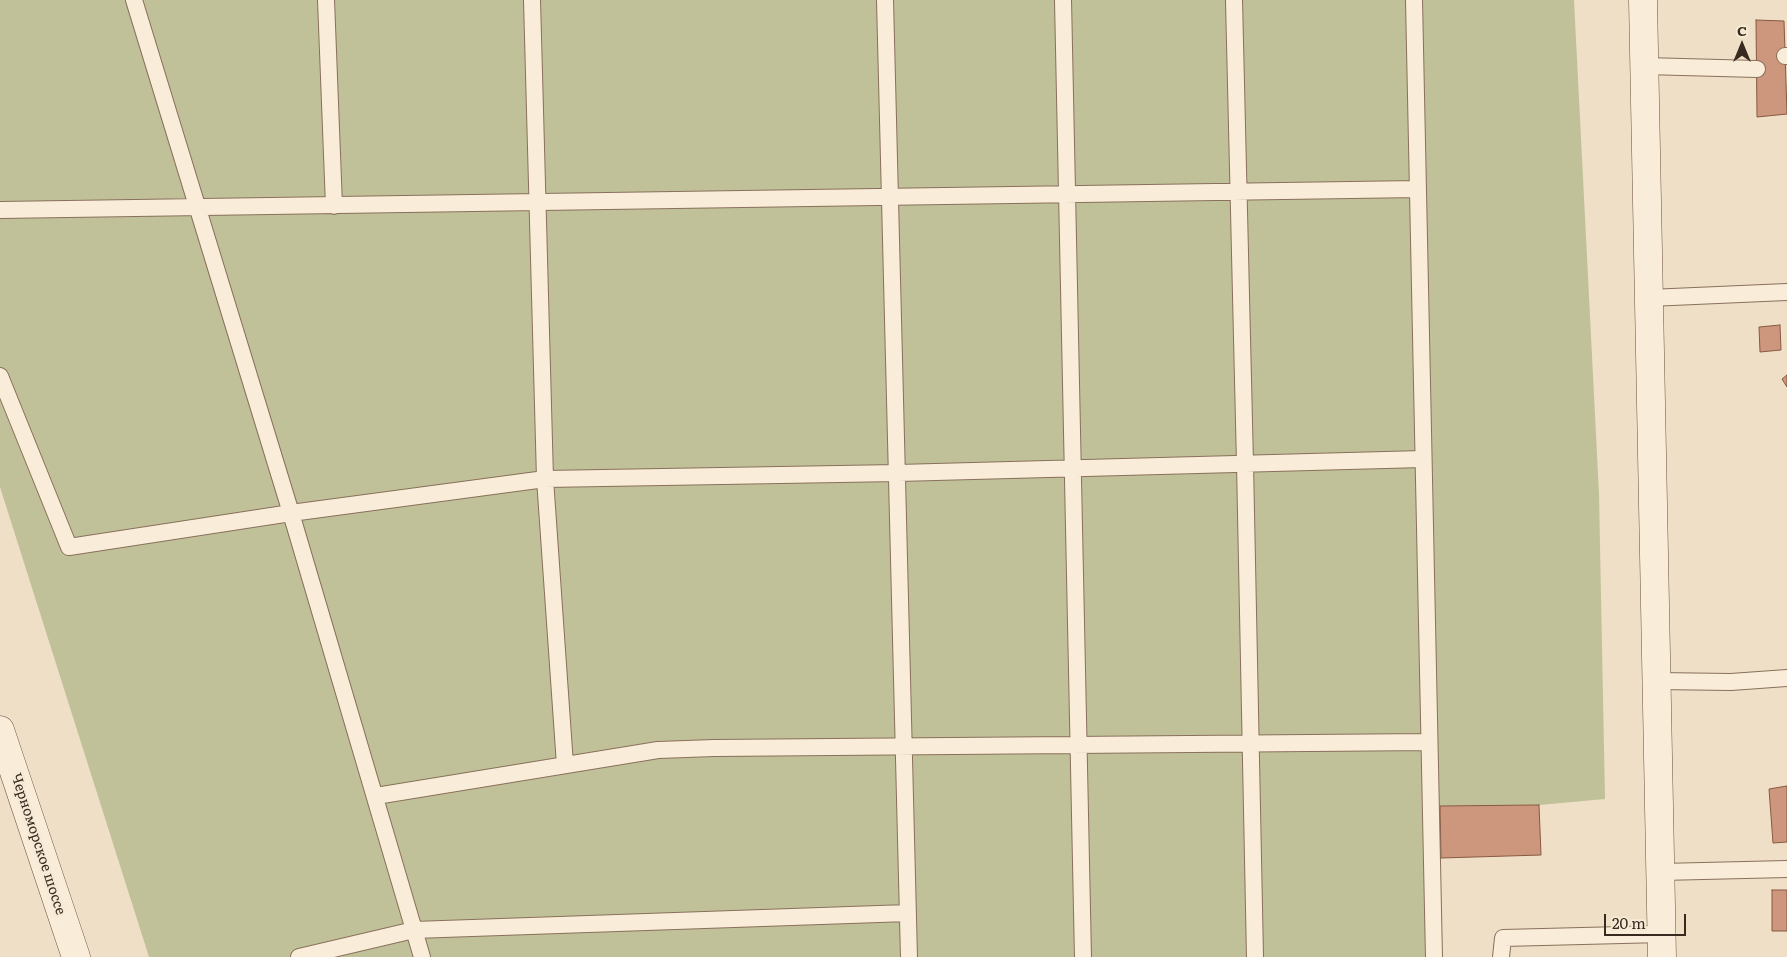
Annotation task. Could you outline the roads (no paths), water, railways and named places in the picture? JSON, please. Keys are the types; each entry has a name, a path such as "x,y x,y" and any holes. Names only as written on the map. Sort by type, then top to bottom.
{"main road":[{"path":"1643,0 1662,946"},
{"name":"Черноморское шоссе","path":"0,730 76,957"}],"lane":[{"path":"134,0 291,513 422,957"},
{"path":"326,0 334,206"},
{"path":"532,0 546,479 565,765"},
{"path":"885,0 910,957"},
{"path":"1063,0 1083,957"},
{"path":"1234,0 1255,957"},
{"path":"1414,0 1434,957"},
{"path":"1645,66 1756,69"},
{"path":"0,210 1418,189"},
{"path":"1649,298 1787,292"},
{"path":"0,376 69,547 291,513 546,479 898,473 1423,459"},
{"path":"1657,681 1731,682 1787,678"},
{"path":"376,796 658,750 1429,742"},
{"path":"1661,872 1787,869"},
{"path":"299,957 414,930 908,913"},
{"path":"1501,957 1503,938 1662,946"}]}
